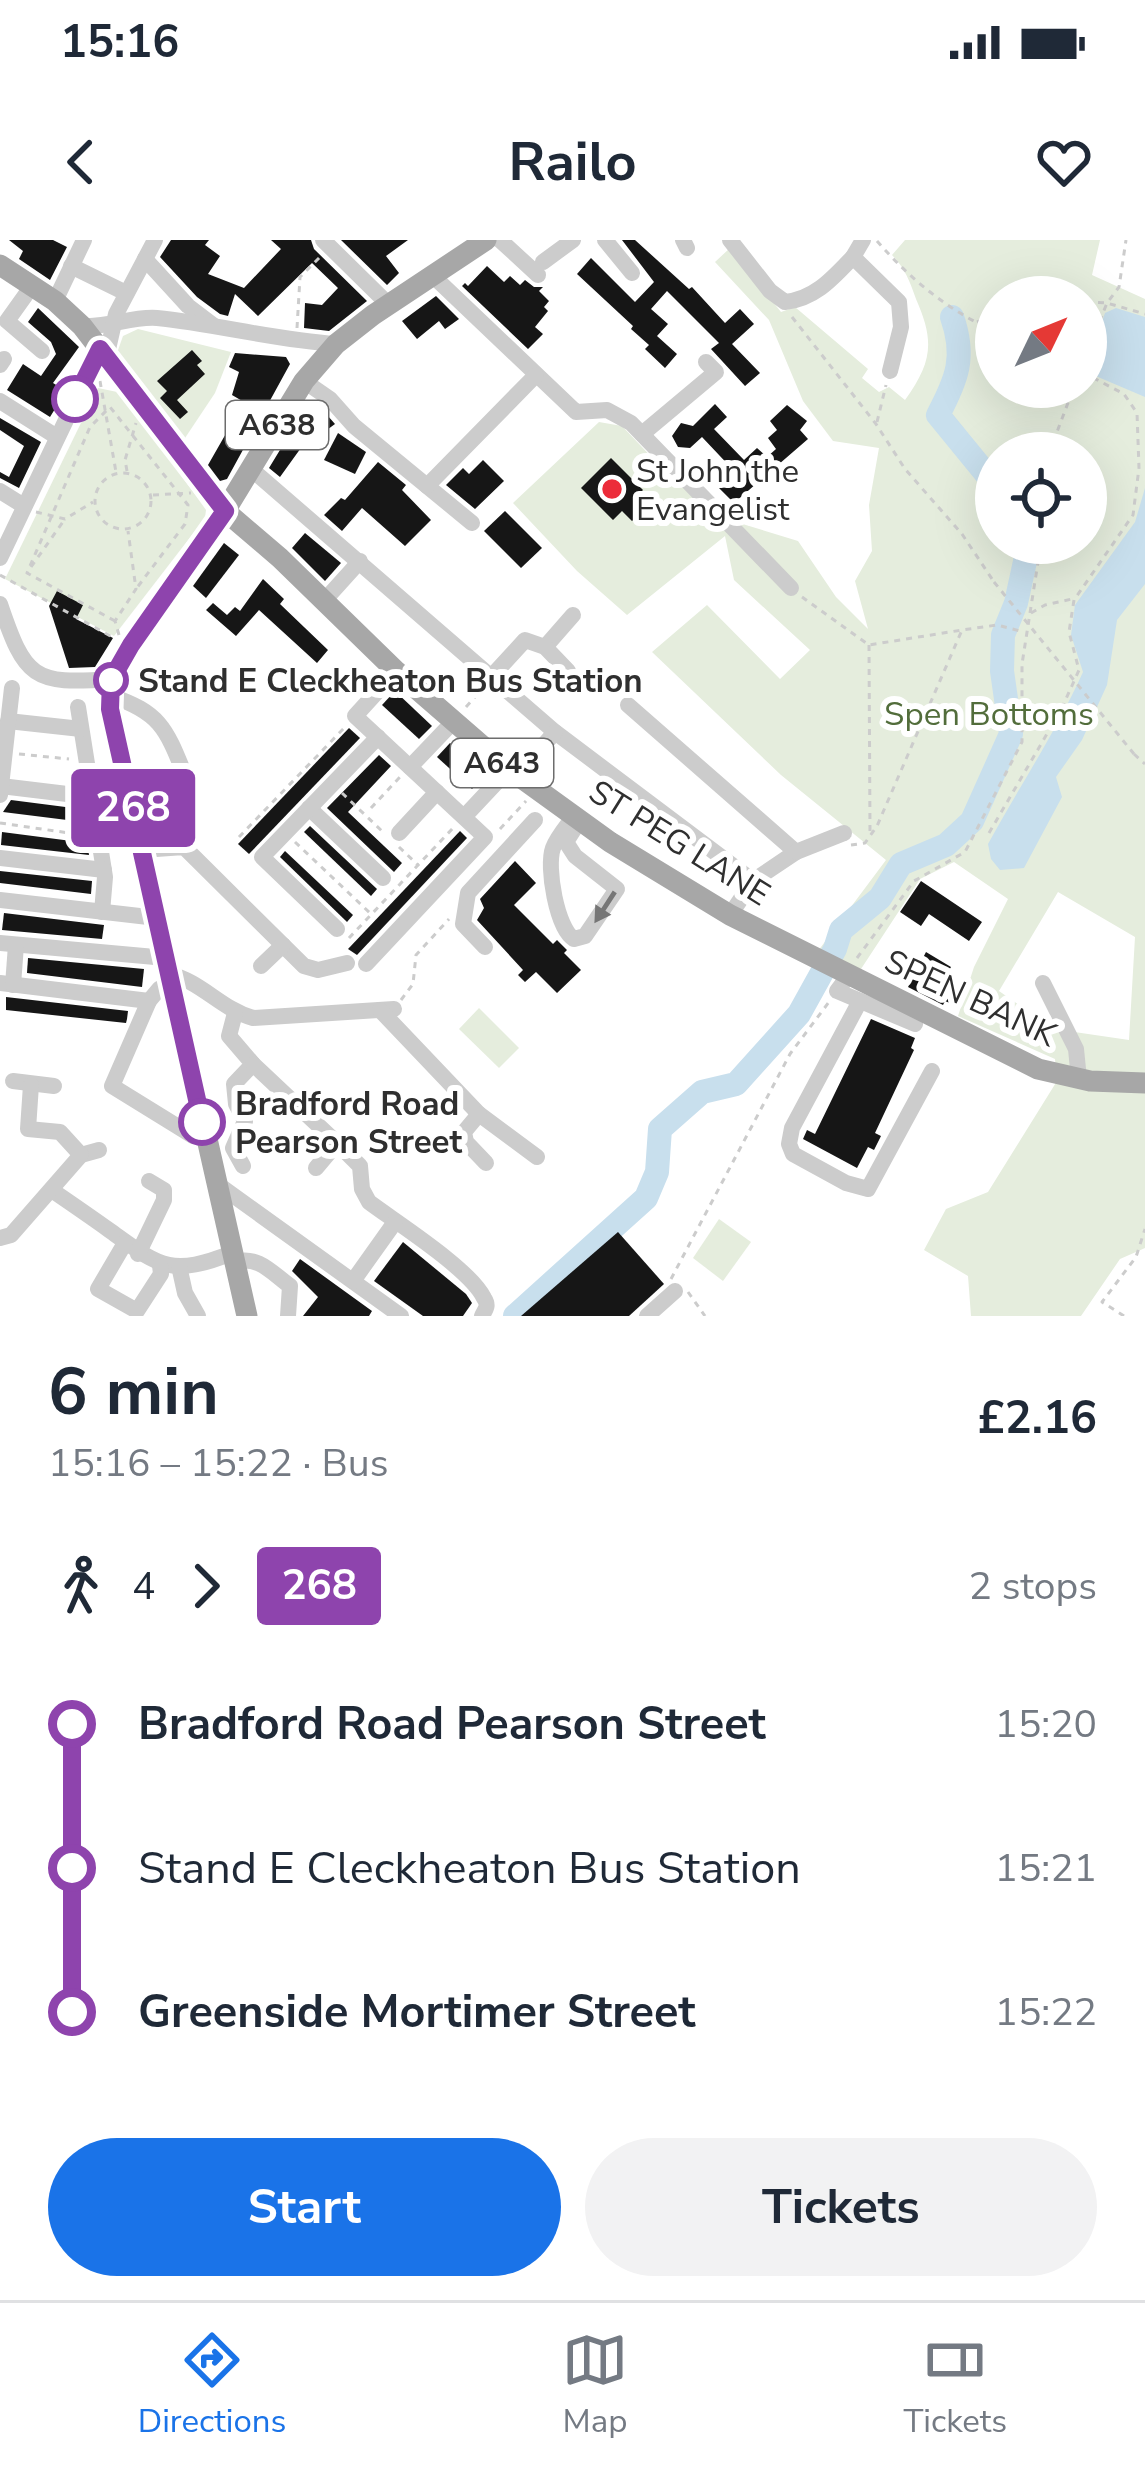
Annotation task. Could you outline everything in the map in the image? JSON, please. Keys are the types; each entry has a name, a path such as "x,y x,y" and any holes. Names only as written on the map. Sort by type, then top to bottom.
{"main road":[{"name":"A638","path":"111,688 131,645 225,511 309,375 336,344 431,274 453,247 486,240"},
{"name":"A643","path":"0,265 55,301 82,326 100,356 225,511"},
{"name":"ST PEG LANE","path":"225,511 396,671 514,772 730,915 843,979"},
{"path":"111,688 110,709 248,1316"},
{"name":"SPEN BANK","path":"843,979 1038,1069 1079,1078 1145,1082"}],"street":[{"path":"55,301 84,240"},
{"path":"0,558 155,240"},
{"path":"500,240 541,269 562,242"},
{"path":"605,240 632,273"},
{"path":"730,240 770,291 785,302 801,301 828,284 862,240"},
{"path":"326,244 388,304"},
{"path":"853,257 899,302 901,327 890,371"},
{"path":"145,259 188,306 218,329"},
{"path":"71,266 126,292"},
{"path":"431,274 576,412 607,410 621,415 791,588"},
{"path":"32,286 7,321 42,351"},
{"path":"82,326 155,318 336,344"},
{"path":"298,342 310,353 309,375 354,426 472,523"},
{"path":"642,434 716,372 706,362"},
{"path":"428,486 536,375"},
{"path":"0,401 57,436"},
{"path":"250,468 555,732 753,881"},
{"path":"0,491 24,507"},
{"path":"323,602 360,561"},
{"path":"0,604 18,654 38,676 111,688 144,709 158,720 184,773"},
{"path":"545,647 574,615"},
{"path":"492,676 526,640 545,647 568,671"},
{"path":"366,964 485,837 355,716 396,671"},
{"path":"0,795 12,688"},
{"path":"628,705 796,852"},
{"path":"78,706 104,871 102,912"},
{"path":"8,721 81,729"},
{"path":"410,767 453,722"},
{"path":"464,817 555,732"},
{"path":"341,936 262,856 378,737"},
{"path":"1,786 92,797"},
{"path":"395,838 437,792"},
{"path":"309,808 383,878"},
{"path":"577,818 566,842 575,856 616,889 585,937 574,939 561,927 550,862 553,846 577,818"},
{"path":"485,947 463,924 468,893 529,828 553,846"},
{"path":"730,915 753,881 796,852 844,833"},
{"path":"142,850 184,848 304,965 318,970 346,962"},
{"path":"0,858 104,871"},
{"path":"0,900 157,918"},
{"path":"149,1001 6,984 8,944 168,972 184,977 244,1016 387,1010 479,1114 537,1156"},
{"path":"261,966 283,945"},
{"path":"168,972 149,1001 112,1086 193,1136 204,1134"},
{"path":"843,979 860,1001 915,1024"},
{"path":"1043,983 1076,1049 1079,1078"},
{"path":"860,1001 792,1128 789,1144 793,1154 853,1187 868,1189 932,1071"},
{"path":"244,1016 229,1036 360,1166 362,1189 369,1202 457,1269 484,1297 487,1306 482,1316"},
{"path":"243,1166 233,1148 245,1121 236,1104 234,1084 254,1064"},
{"path":"0,1238 11,1235 90,1152 60,1132 28,1129 22,1083 54,1086"},
{"path":"479,1114 464,1132 466,1142 486,1163"},
{"path":"316,1168 338,1143"},
{"path":"149,1181 164,1190 164,1200 98,1289 137,1311 161,1274 160,1265"},
{"path":"215,1182 401,1316"},
{"path":"53,1191 160,1265 233,1257 260,1263 290,1286 288,1316"},
{"path":"353,1281 395,1222"},
{"path":"179,1265 185,1292 199,1316"},
{"path":"647,1316 675,1292"}],"path":[{"path":"876,240 900,268 975,322"},
{"path":"1126,240 1119,287 1107,303 1145,314"},
{"path":"298,342 300,277 326,244"},
{"path":"770,291 876,424 905,469 962,534 994,582 1145,764"},
{"path":"100,356 116,474"},
{"path":"876,424 890,371"},
{"path":"989,833 1079,670 1069,632 1074,600 1133,515 1139,468 1137,413 1124,394 1107,385"},
{"path":"127,473 124,460 140,402"},
{"path":"0,575 120,641 116,622 185,524 188,505 114,409 106,409 90,427 27,573"},
{"path":"127,473 142,480 151,495 149,514 136,527 118,530 101,519 95,501 101,483 127,473"},
{"path":"151,495 208,488"},
{"path":"19,586 64,519 95,501"},
{"path":"24,507 64,519"},
{"path":"128,530 136,589"},
{"path":"705,1316 685,1288 670,1278 790,1054 914,881 965,852 1022,742 1022,664 1038,564"},
{"path":"27,573 116,622"},
{"path":"791,588 869,645 998,625 1027,633"},
{"path":"1030,614 1045,604 1074,600"},
{"path":"869,645 870,835 962,630"},
{"path":"453,722 492,676"},
{"path":"239,837 355,716"},
{"path":"5,752 86,761"},
{"path":"371,808 410,767"},
{"path":"332,784 395,838 418,866"},
{"path":"485,837 490,840 537,789"},
{"path":"341,936 371,914 464,817"},
{"path":"0,823 98,837"},
{"path":"285,832 371,914"},
{"path":"387,1010 413,984 416,955 455,914"},
{"path":"1124,1316 1102,1302 1136,1257 1145,1229"}],"green space":[{"name":"Spen Bottoms","path":"905,240 1100,240 1094,276 975,276 975,408 1107,408 1107,282 1145,299 1145,1248 1120,1259 1081,1316 971,1316 968,1276 924,1250 946,1209 988,1192 1057,1081 1055,1059 958,1016 974,967 1008,899 954,862 920,879 861,969 818,951 886,860 781,775 652,652 707,605 780,679 810,650 734,580 725,536 627,615 577,571 513,503 599,422 622,426 661,467 736,522 798,541 836,597 868,629 855,581 872,551 869,505 879,448 833,441 803,401 769,320 715,262 730,248 781,312 795,307 868,369 862,378 879,392 889,387 905,400 921,374 928,340 892,255","holes":["1058,892 1135,937 1129,1040 1054,1029 999,991"]},
{"path":"138,329 231,352 215,393 185,438 117,353 123,336"},
{"path":"98,388 122,393 206,510 205,518 114,636 5,579"},
{"path":"479,1008 519,1048 499,1068 459,1029"},
{"path":"719,1219 751,1242 723,1281 693,1258"}],"water":[{"path":"1116,308 1145,317 1145,397 1107,381 1107,312"},
{"path":"1145,488 1145,584 1117,620 1107,685 1082,740 1056,777 1062,797 1024,868 1000,870 988,844 1083,672 1071,635 1075,605 1135,522"}],"building":[{"path":"9,240 53,240 67,247 50,280 19,259 23,251"},
{"path":"171,240 209,240 205,245 220,256 208,274 244,288 281,249 271,240 311,240 314,249 367,301 329,331 304,328 305,303 322,305 338,288 312,263 258,316 235,294 228,316 220,314 160,257"},
{"path":"341,240 408,240 386,256 399,273 387,285"},
{"path":"622,240 635,240 692,287 725,323 740,309 754,324 732,344 760,373 745,386 711,349 719,343 667,291 651,309 668,324 657,336 677,354 665,368 645,349 649,345 633,326 577,274 591,258 635,302 654,282"},
{"path":"487,266 504,282 510,276 520,285 525,280 543,287 539,291 549,301 544,307 548,311 535,327 543,334 528,349 462,286 468,286"},
{"path":"436,296 459,319 445,329 439,321 417,339 402,321"},
{"path":"38,308 79,347 53,383 66,391 50,417 7,390 23,364 41,376 56,354 51,342 28,322"},
{"path":"192,350 205,374 177,400 188,412 180,419 160,398 167,391 157,381"},
{"path":"235,353 286,357 290,364 227,479 220,481 208,465 244,402 232,395 239,372 229,367"},
{"path":"715,404 727,417 714,429 744,460 757,448 767,457 776,449 768,438 777,430 770,421 787,405 807,421 800,430 808,439 734,503 719,488 736,473 702,437 690,448 678,447 672,436 681,423 693,426"},
{"path":"320,407 335,424 320,435 316,427 280,477 269,468 300,417"},
{"path":"0,418 41,442 19,488 0,478 0,472 9,477 24,446 0,430"},
{"path":"338,433 366,452 355,474 324,460"},
{"name":"St John the Evangelist","path":"611,458 643,490 634,499 644,509 632,521 622,511 613,520 581,488"},
{"path":"483,460 504,481 475,509 446,485 463,468 469,474"},
{"path":"378,462 406,485 402,490 431,520 405,546 362,508 342,531 324,515 341,498 345,500"},
{"path":"505,511 542,548 521,568 484,531"},
{"path":"305,533 341,563 325,581 292,548"},
{"path":"224,543 239,555 206,598 193,586"},
{"path":"263,579 284,599 280,604 328,650 317,663 259,610 236,636 206,610 213,603 227,615 235,607 240,611"},
{"path":"57,591 83,605 76,619 113,638 95,667 69,668 49,606"},
{"path":"395,691 432,726 419,739 382,705"},
{"path":"349,728 360,738 249,854 238,844"},
{"path":"450,743 485,776 472,789 437,757"},
{"path":"379,755 391,766 348,812 402,863 394,872 327,808"},
{"path":"11,800 81,809 83,822 3,812"},
{"path":"310,826 377,889 371,896 304,832"},
{"path":"460,831 467,838 357,955 348,949"},
{"path":"2,832 87,843 89,855 1,845"},
{"path":"285,851 353,915 347,922 280,857"},
{"path":"515,861 536,883 514,905 553,944 557,940 581,970 557,993 536,972 525,982 518,975 523,970 477,920 484,908 480,899"},
{"path":"0,871 92,881 91,894 0,883"},
{"path":"921,881 982,922 969,941 929,914 921,926 900,912"},
{"path":"4,913 104,925 102,939 2,930"},
{"path":"926,952 951,967 946,976 956,981 952,1004 945,1001 943,1005 908,987"},
{"path":"28,958 144,969 142,987 27,973"},
{"path":"6,997 128,1011 127,1019 126,1023 6,1010"},
{"path":"871,1019 915,1038 914,1050 875,1133 881,1136 874,1150 868,1147 857,1168 803,1139 807,1130 815,1134"},
{"path":"618,1232 664,1284 629,1316 521,1316"},
{"path":"403,1242 466,1294 472,1303 463,1316 423,1316 374,1281"},
{"path":"300,1259 372,1311 369,1316 303,1316 318,1297 292,1271"}],"waterway":[{"path":"952,317 957,367 938,415 975,460"},
{"path":"515,1316 646,1198 657,1172 660,1129 702,1092 736,1084 799,1014 841,930 880,898 901,864 946,845 972,821 1011,734 1002,671 1003,635 1024,564"}],"bus line":[{"name":"268","path":"75,399 100,349 225,511 111,680 110,709 202,1122"}],"place":[{"name":"St John the Evangelist","path":"612,489"},
{"name":"Stand E Cleckheaton Bus Station","path":"111,680"},
{"name":"Bradford Road Pearson Street","path":"202,1122"}]}
